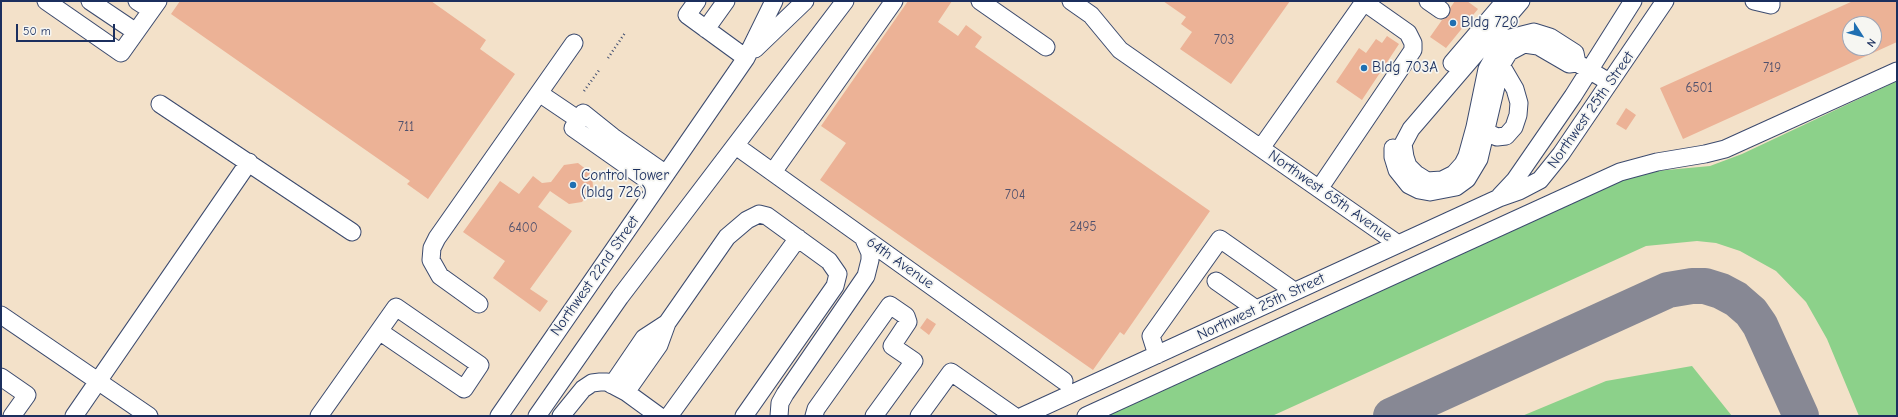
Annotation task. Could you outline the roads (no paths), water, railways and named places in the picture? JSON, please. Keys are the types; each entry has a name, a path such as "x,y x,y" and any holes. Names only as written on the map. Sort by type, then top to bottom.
{"street":[{"path":"46,1 121,53 155,6 137,1"},
{"path":"90,1 136,32"},
{"path":"697,1 687,15 746,58"},
{"path":"706,29 726,1"},
{"name":"Northwest 22nd Street","path":"499,416 746,58 774,1"},
{"name":"Northwest 22nd Street","path":"746,58 804,1"},
{"path":"537,416 620,297 666,238 698,192 736,146 845,1"},
{"path":"773,172 894,1"},
{"path":"980,1 1046,47"},
{"name":"Northwest 65th Avenue","path":"1071,1 1091,15 1120,50 1398,244"},
{"path":"1505,1 1402,122 1392,146 1393,157 1397,170 1409,185 1419,190 1430,192 1456,188 1468,179 1480,130 1501,65 1509,52 1524,44 1538,46 1569,64 1583,66 1609,82"},
{"path":"1473,158 1454,174 1442,180 1427,181 1416,174 1408,166 1403,144 1411,129 1521,1"},
{"name":"Northwest 25th Street","path":"1498,198 1515,180 1573,96 1583,66 1633,1"},
{"name":"Northwest 25th Street","path":"1023,416 1498,198 1533,185 1550,170 1665,1"},
{"path":"1754,1 1771,5 1771,1"},
{"path":"1261,148 1364,2 1408,33 1413,43 1412,50 1320,189"},
{"path":"1480,130 1487,69 1498,49 1510,38 1534,32 1550,37 1575,53 1583,66"},
{"path":"479,304 440,276 431,260 432,248 437,238 574,43"},
{"path":"1480,130 1497,137 1506,136 1514,127 1518,115 1519,103 1517,96 1501,65"},
{"path":"1086,416 1620,172 1657,162 1725,149 1897,71"},
{"path":"539,93 579,120 583,113 662,181"},
{"path":"160,104 352,232"},
{"name":"64th Avenue","path":"736,146 1064,381"},
{"path":"74,416 249,162"},
{"path":"619,389 644,338 667,322 726,237 747,220 759,214 767,216 829,261 838,274 835,286 744,416"},
{"path":"779,416 780,404 785,394 866,276 870,253 863,236"},
{"path":"669,416 798,238"},
{"path":"1157,355 1151,336 1220,239 1294,291"},
{"path":"1216,281 1256,309"},
{"path":"814,416 816,409 890,306 906,316 908,322 892,346 914,362 874,416"},
{"path":"319,416 379,331 396,307 480,365 464,388 379,331"},
{"path":"1,315 149,416"},
{"path":"919,416 951,372 1014,416"},
{"path":"1,377 27,395 12,416"},
{"path":"561,416 583,389 592,383 600,382 619,389 659,416"}],"place":[{"name":"Bldg 720","path":"1453,23"},
{"name":"Bldg 703A","path":"1364,68"},
{"name":"Control Tower (bldg 726)","path":"573,185"}]}
